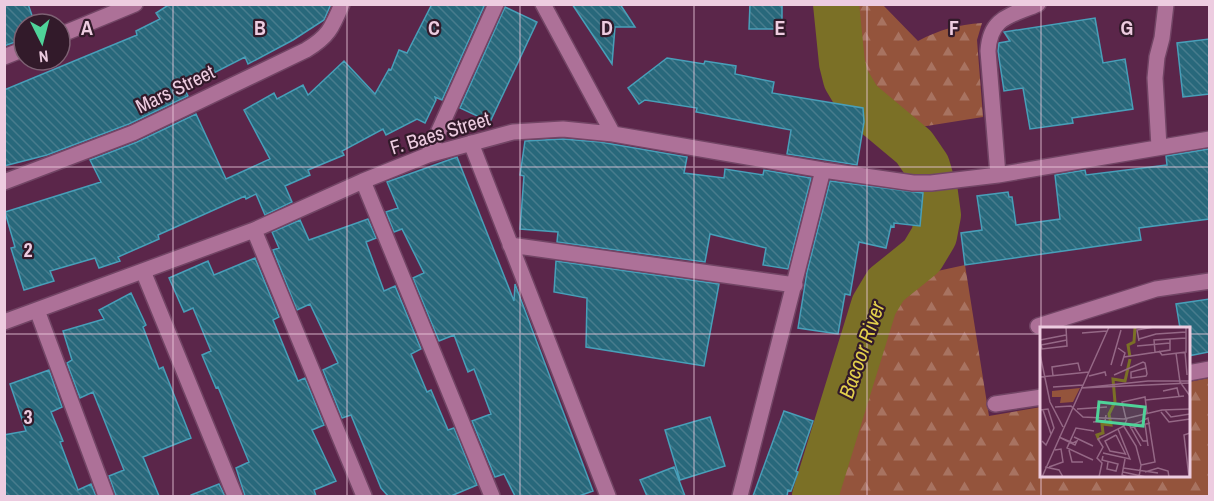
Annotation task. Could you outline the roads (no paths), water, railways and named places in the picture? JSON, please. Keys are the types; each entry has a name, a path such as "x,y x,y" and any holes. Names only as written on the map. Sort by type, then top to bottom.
{"street":[{"name":"Mars Street","path":"4,182 133,133 306,50 322,40 332,28 342,4"},
{"path":"428,155 496,4"},
{"path":"543,4 613,134"},
{"path":"998,175 988,38 992,28 1001,21 1038,4"},
{"path":"1159,147 1155,78 1166,4"},
{"path":"72,30 125,6"},
{"name":"F. Baes Street","path":"4,322 254,230 363,181 428,155 513,132 563,129 613,134 913,183 998,175 1209,139"},
{"path":"471,143 608,496"},
{"path":"740,496 824,170"},
{"path":"363,181 492,496"},
{"path":"254,230 364,496"},
{"path":"510,245 795,285"},
{"path":"143,271 236,496"},
{"path":"1038,326 1156,289 1209,281"},
{"path":"37,310 106,496"},
{"path":"1190,373 1209,369"},
{"path":"995,404 1040,396"}],"waterway":[{"name":"Bacoor River","path":"815,496 874,305 886,285 922,256 934,236 938,215 935,193 927,166 914,147 859,101 846,79 842,63 836,4"}]}
